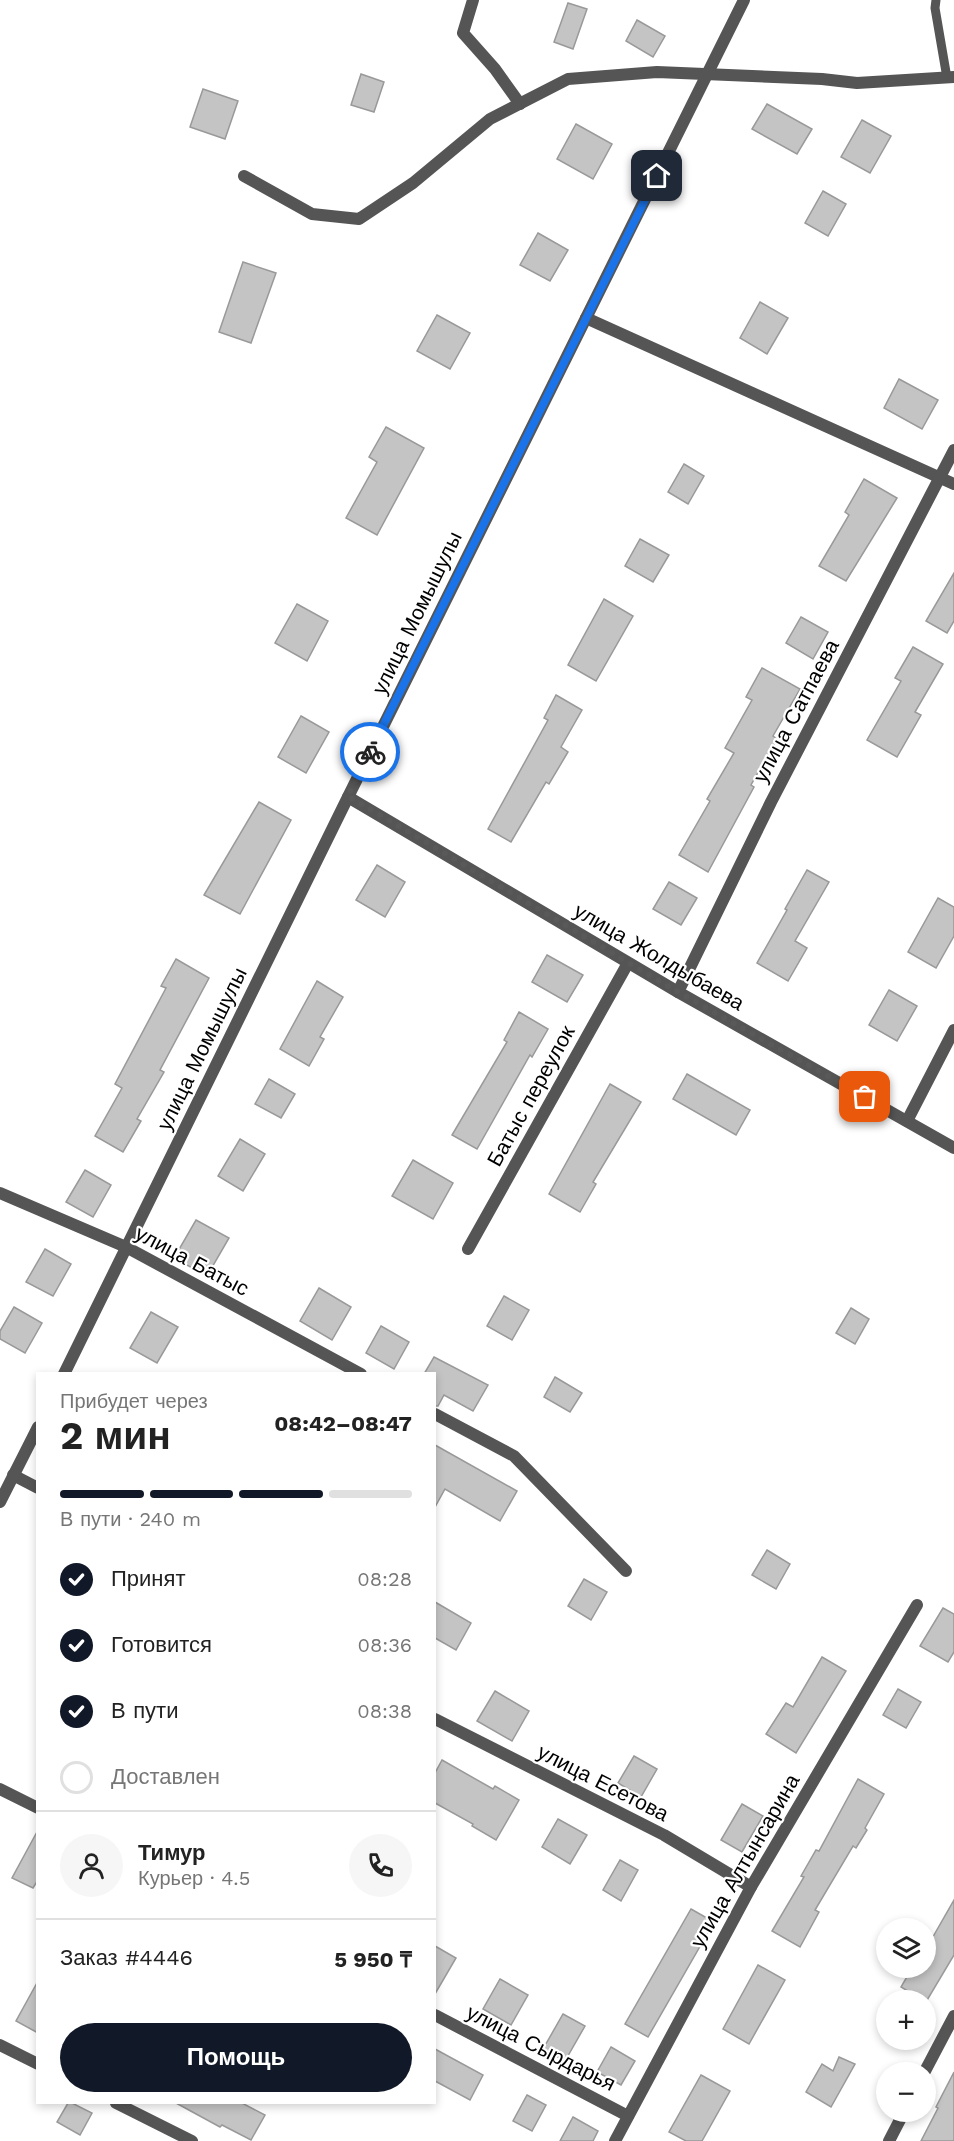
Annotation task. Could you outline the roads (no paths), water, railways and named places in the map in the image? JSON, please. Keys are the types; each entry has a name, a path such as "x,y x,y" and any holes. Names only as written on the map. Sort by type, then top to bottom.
{"street":[{"path":"473,0 463,33 495,69 520,104"},
{"name":"улица Момышулы","path":"65,1372 348,796 744,0"},
{"path":"244,176 279,198 312,214 359,219 413,183 490,119 568,79 657,72 822,79 857,83 950,78"},
{"path":"586,318 954,484"},
{"name":"улица Сатпаева","path":"678,992 771,802 954,450"},
{"name":"улица Жолдыбаева","path":"348,796 628,963 954,1148"},
{"name":"Батыс переулок","path":"468,1249 628,963"},
{"path":"907,1121 954,1030"},
{"name":"улица Батыс","path":"0,1192 126,1247 357,1372"},
{"path":"436,1415 514,1456 626,1571"},
{"path":"0,1502 36,1431"},
{"path":"13,1475 36,1487"},
{"name":"улица Алтынсарина","path":"615,2141 751,1887 917,1605"},
{"name":"улица Есетова","path":"436,1720 664,1835 751,1887"},
{"path":"0,1789 36,1807"},
{"name":"улица Сырдарья","path":"436,2016 628,2116"},
{"path":"930,2062 954,2016"},
{"path":"0,2045 36,2063"},
{"path":"118,2104 192,2141"},
{"path":"889,2141 899,2122"}],"lane":[{"path":"936,0 935,8 950,78"}]}
